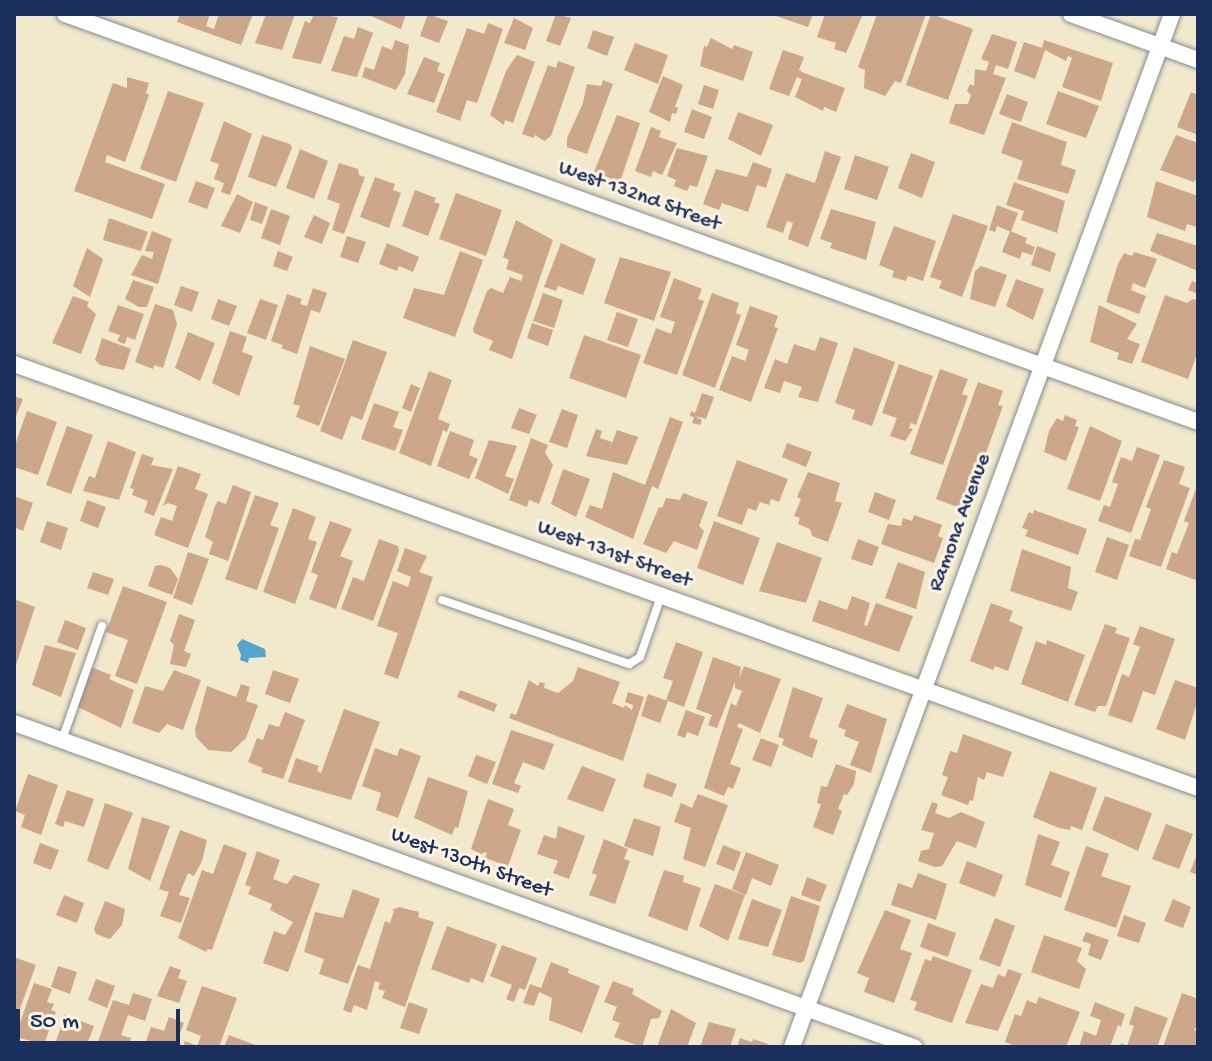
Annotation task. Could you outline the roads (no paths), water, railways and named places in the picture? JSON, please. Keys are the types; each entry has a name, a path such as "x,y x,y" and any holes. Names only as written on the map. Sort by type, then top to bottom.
{"street":[{"name":"West 132nd Street","path":"65,14 1198,422"},
{"path":"1071,14 1198,60"},
{"name":"Ramona Avenue","path":"792,1047 1172,14"},
{"name":"West 131st Street","path":"14,364 1198,788"},
{"name":"West 130th Street","path":"14,723 914,1047"}],"lane":[{"path":"442,600 629,664 640,657 661,595"},
{"path":"62,740 102,626"}],"water":[{"path":"242,639 265,649 266,657 249,658 248,663 240,660 237,645"}]}
